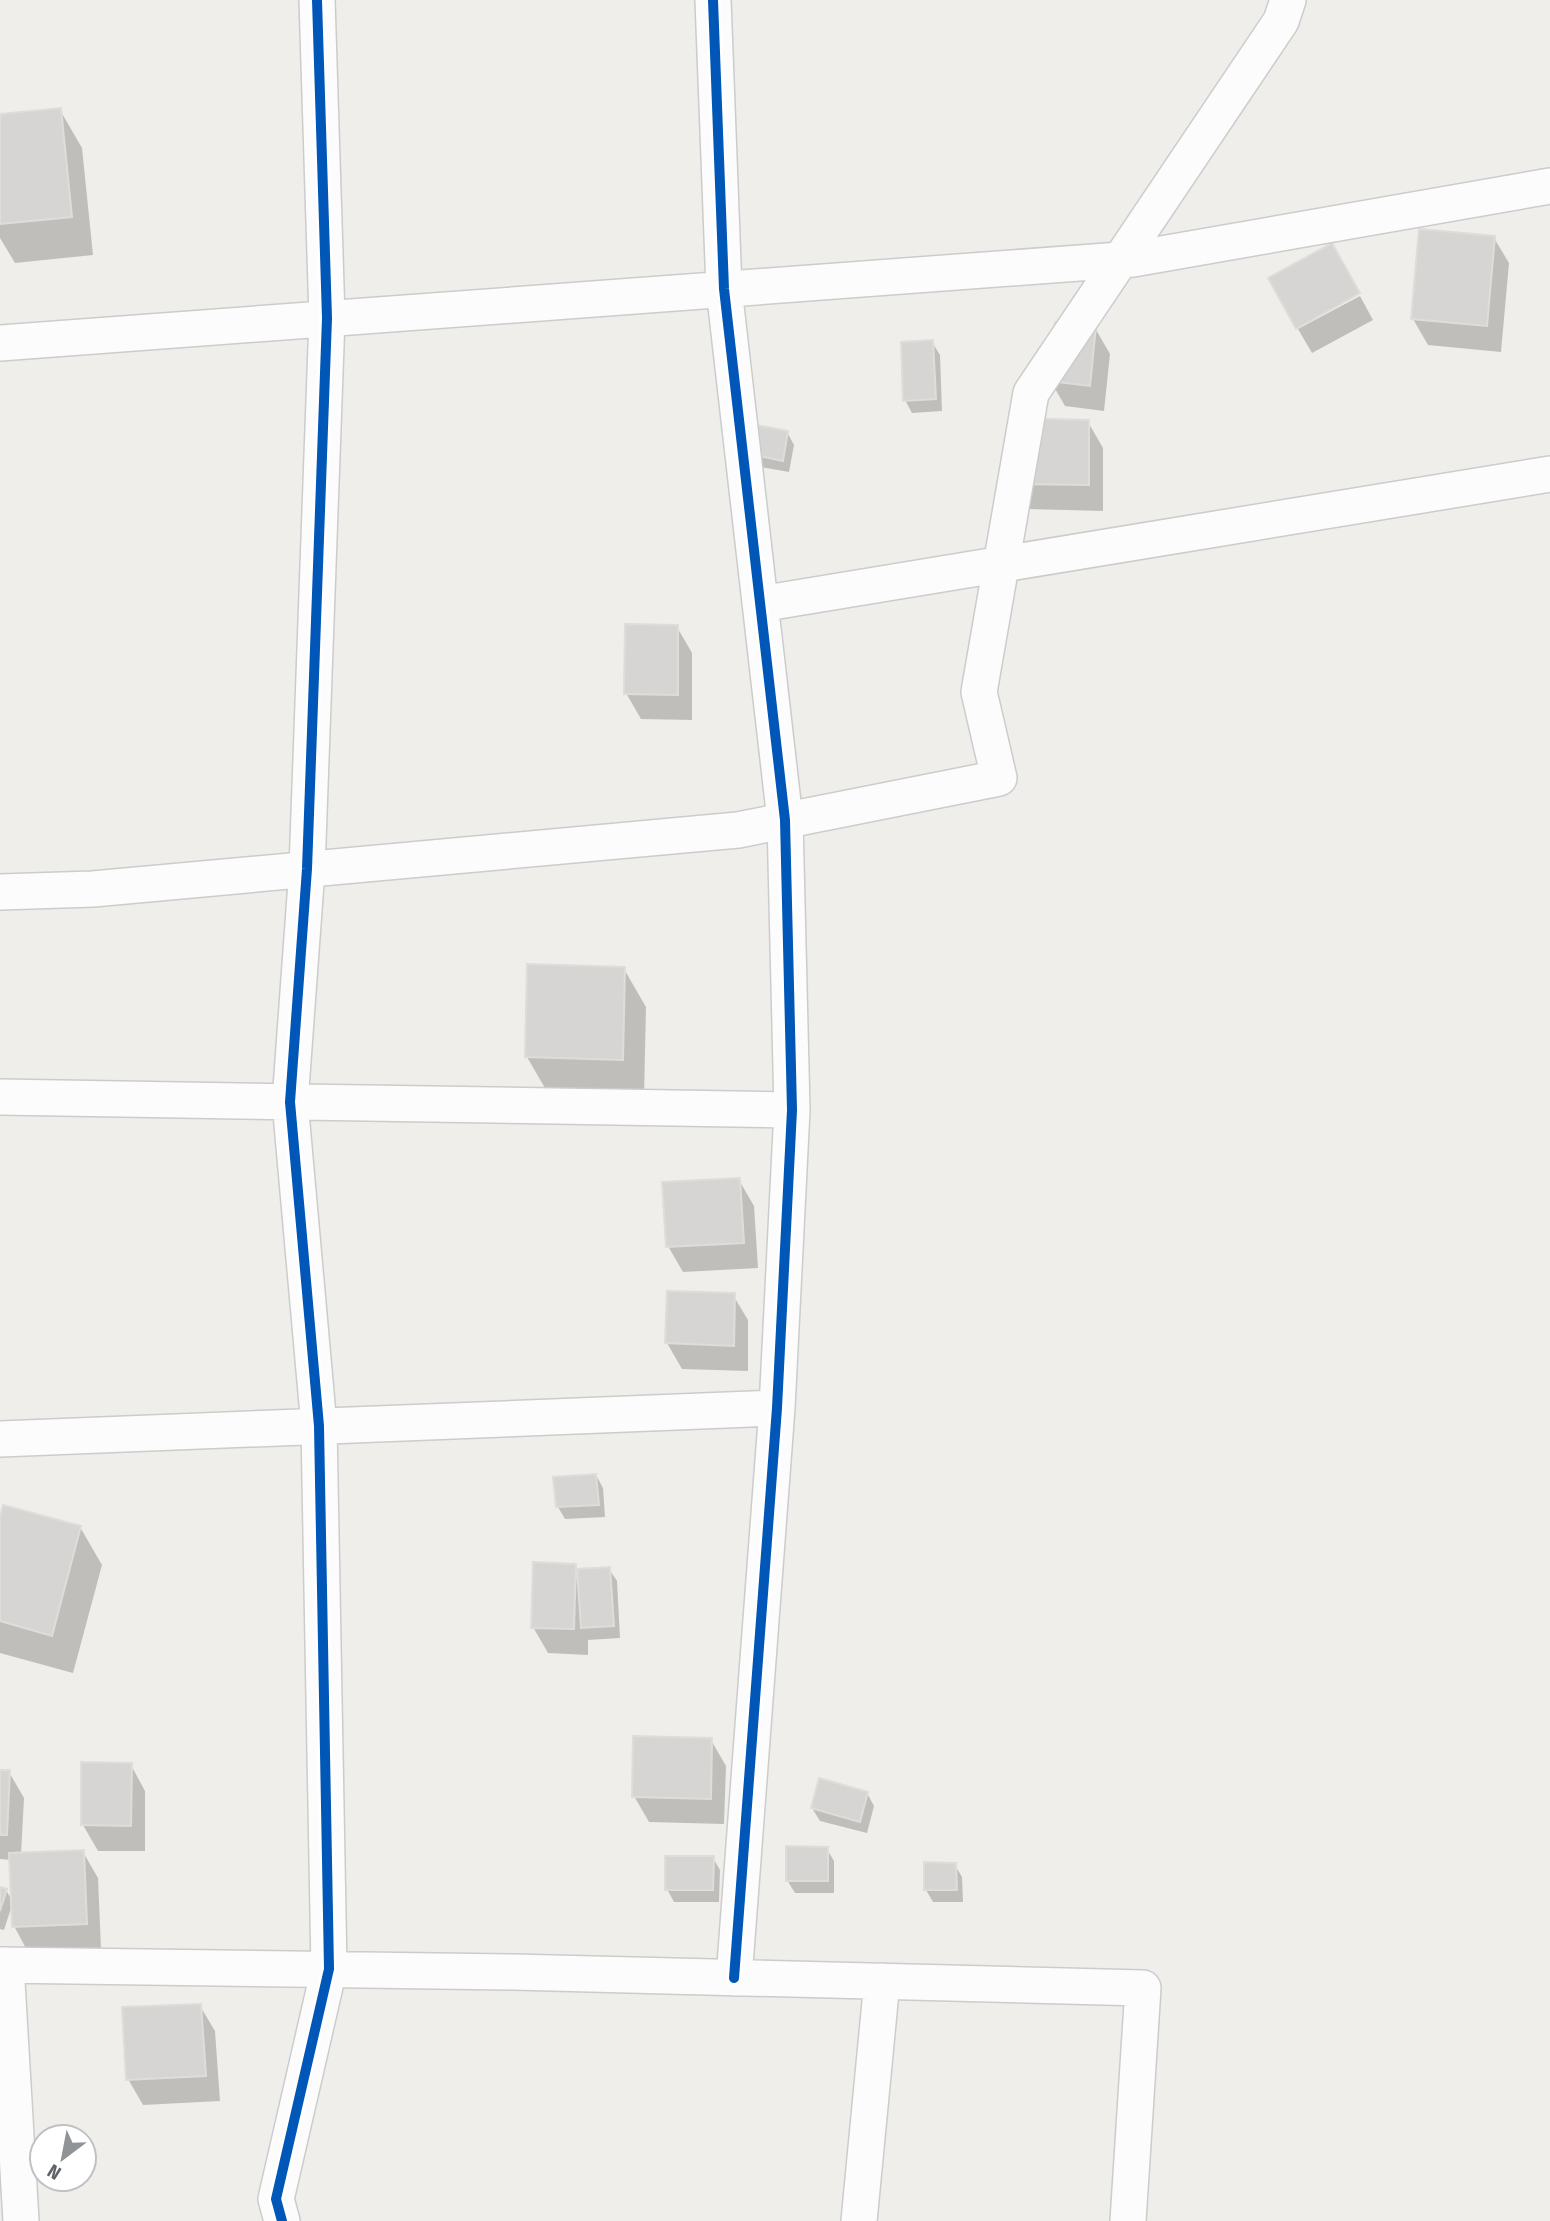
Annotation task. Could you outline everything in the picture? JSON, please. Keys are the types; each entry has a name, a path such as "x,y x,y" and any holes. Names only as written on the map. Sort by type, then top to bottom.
{"street":[{"path":"282,2221 276,2199 329,1969 319,1426 290,1102 307,869 327,318 317,0"},
{"path":"713,0 724,289 785,820 792,1110 777,1408 734,1978"},
{"path":"0,892 93,889 738,830 999,778 979,692 1031,393 1281,21 1288,0"},
{"path":"0,343 1120,260 1550,186"},
{"path":"760,604 1550,474"},
{"path":"0,1097 792,1110"},
{"path":"0,1438 777,1408"},
{"path":"21,2221 3,1965 329,1969 1143,1988 1128,2221"},
{"path":"859,2221 883,1981"}],"building":[{"path":"61,108 72,217 0,224 0,114"},
{"path":"1419,229 1495,236 1487,326 1411,319"},
{"path":"1332,243 1360,293 1296,329 1268,278"},
{"path":"1055,322 1096,326 1090,386 1048,381"},
{"path":"933,340 936,399 903,401 901,342"},
{"path":"1012,418 1089,420 1089,485 1012,484"},
{"path":"756,425 788,431 783,461 751,454"},
{"path":"625,624 678,625 678,695 624,694"},
{"path":"527,964 625,967 623,1060 525,1057"},
{"path":"740,1178 744,1243 666,1247 662,1182"},
{"path":"667,1291 735,1293 734,1346 665,1343"},
{"path":"596,1474 599,1505 556,1507 553,1477"},
{"path":"3,1505 81,1526 52,1636 0,1621 0,1517"},
{"path":"533,1562 576,1564 574,1629 531,1628"},
{"path":"610,1567 614,1626 581,1628 577,1569"},
{"path":"633,1736 712,1738 711,1799 632,1797"},
{"path":"81,1762 132,1763 131,1826 81,1825"},
{"path":"0,1770 10,1770 7,1835 0,1835"},
{"path":"819,1778 868,1792 860,1822 811,1808"},
{"path":"786,1846 828,1847 828,1881 786,1881"},
{"path":"84,1850 87,1924 12,1927 9,1853"},
{"path":"665,1856 714,1856 713,1890 665,1890"},
{"path":"924,1862 956,1863 957,1890 924,1890"},
{"path":"0,1887 7,1889 0,1911"},
{"path":"201,2004 206,2076 126,2080 122,2007"}],"cycle path":[{"path":"282,2221 276,2199 329,1969 319,1426 290,1102 307,869 327,318 317,0"},
{"path":"713,0 724,289 785,820 792,1110 777,1408 734,1978"}]}
